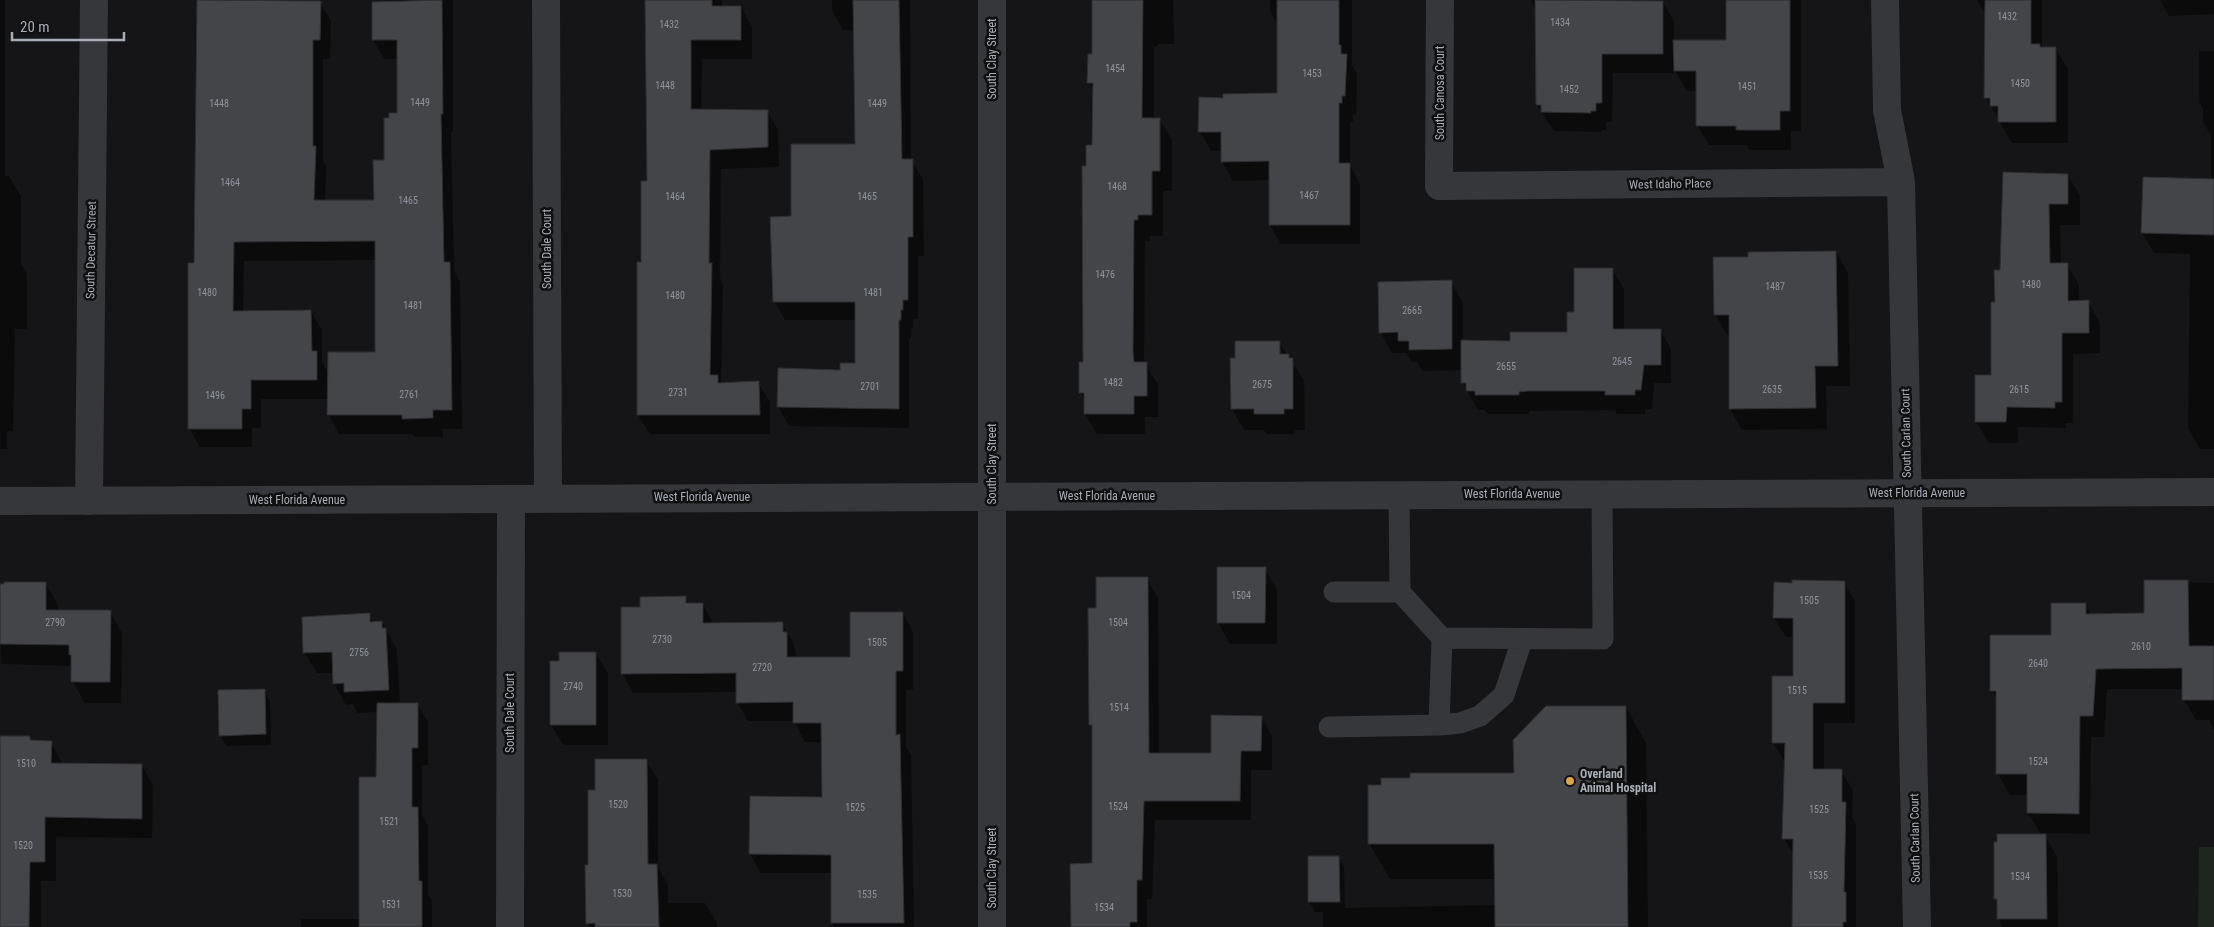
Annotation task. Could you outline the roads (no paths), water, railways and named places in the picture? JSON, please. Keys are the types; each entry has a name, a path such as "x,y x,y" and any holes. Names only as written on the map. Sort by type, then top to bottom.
{"street":[{"name":"South Decatur Street","path":"89,500 94,0"},
{"name":"South Dale Court","path":"546,0 548,498"},
{"name":"South Clay Street","path":"992,0 992,927"},
{"name":"South Canosa Court","path":"1439,186 1440,0"},
{"name":"South Carlan Court","path":"1885,0 1887,110 1901,182 1917,927"},
{"name":"West Idaho Place","path":"1439,186 1901,182"},
{"name":"West Florida Avenue","path":"0,501 2214,492"},
{"name":"South Dale Court","path":"510,927 511,499"}],"lane":[{"path":"1399,494 1400,592 1442,638 1439,724"},
{"path":"1442,638 1522,640 1603,639 1602,494"},
{"path":"1334,592 1400,592"},
{"path":"1329,727 1460,723 1480,716 1504,695 1522,640"}],"place":[{"name":"Overland Animal Hospital","path":"1570,781"}]}
